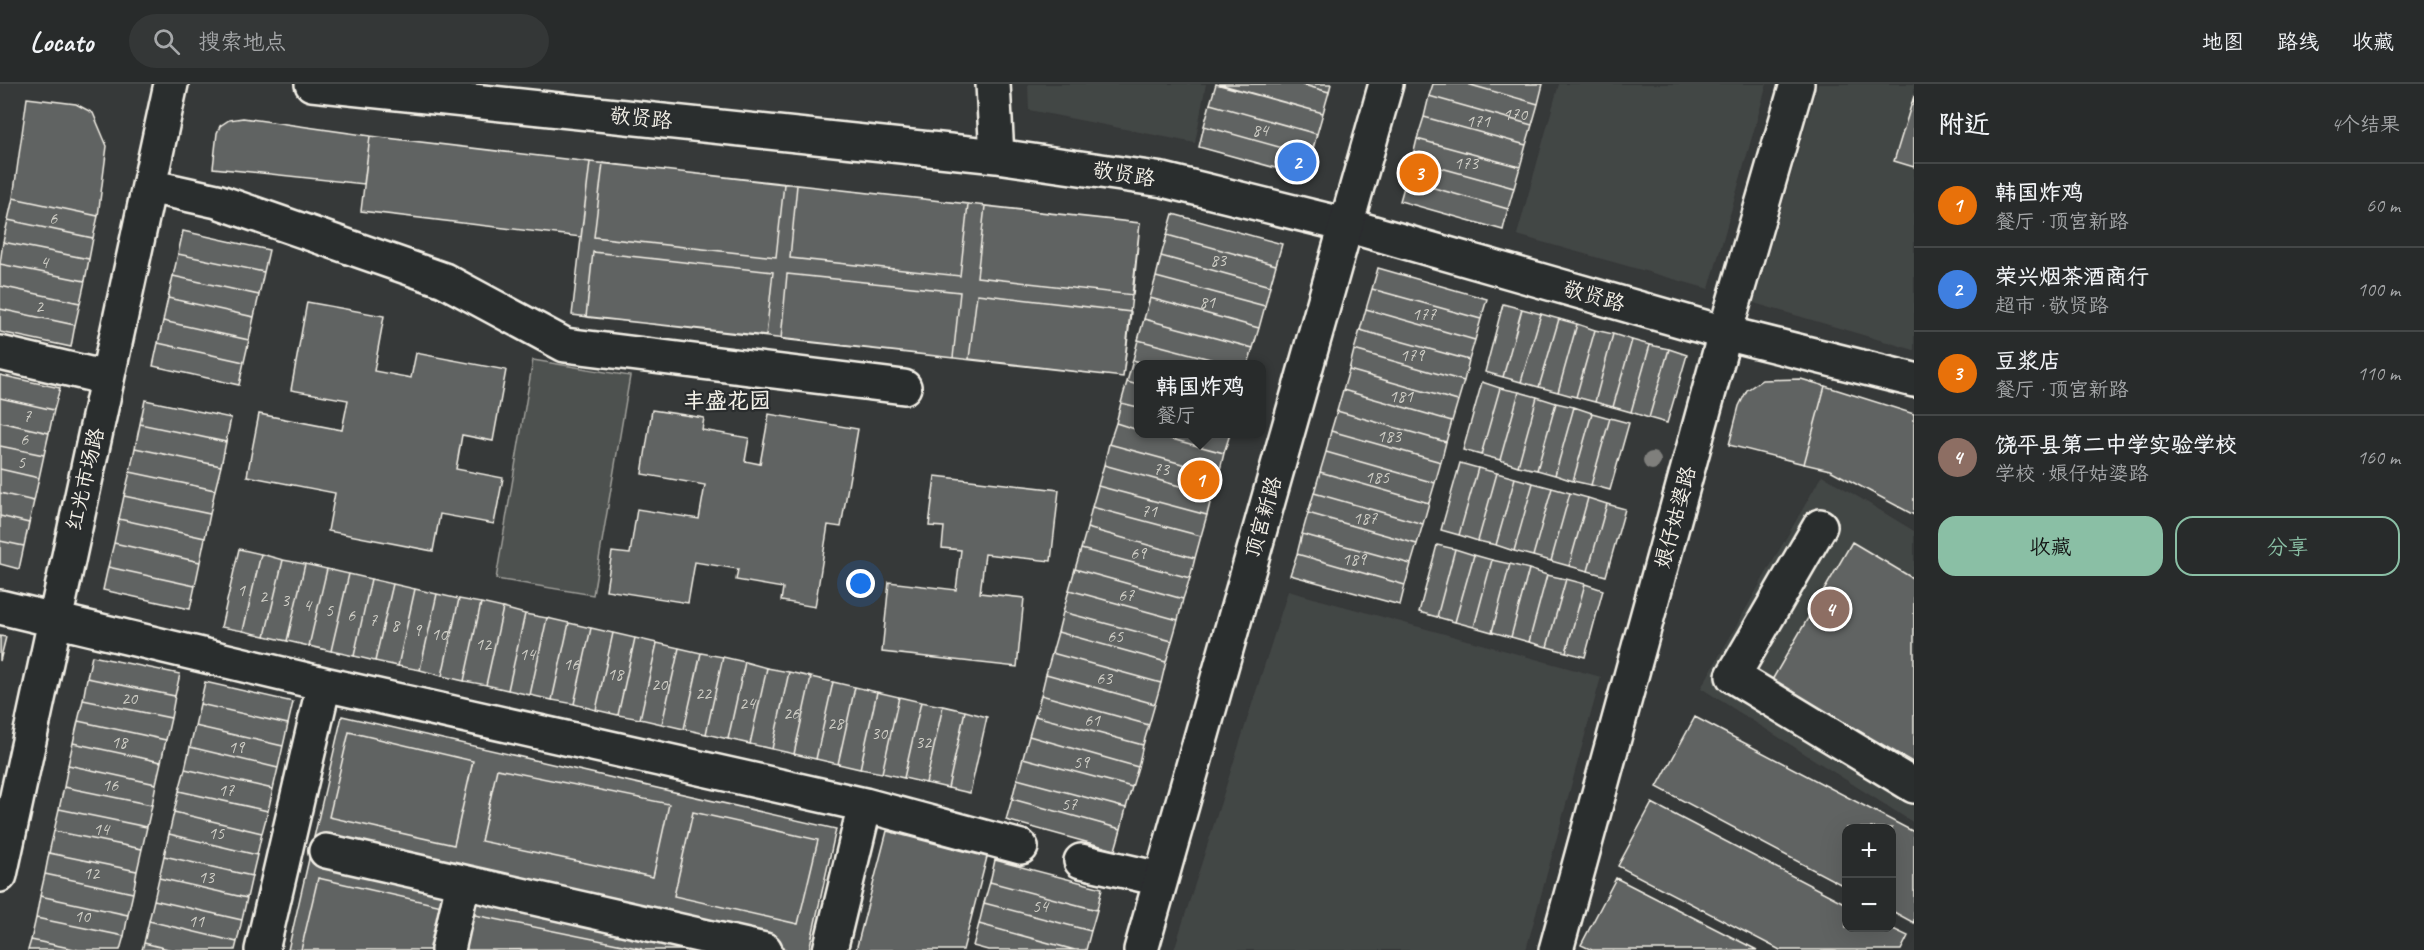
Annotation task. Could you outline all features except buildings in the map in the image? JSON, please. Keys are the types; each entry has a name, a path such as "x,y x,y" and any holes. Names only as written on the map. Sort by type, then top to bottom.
{"street":[{"name":"红光市场路","path":"0,875 171,84"},
{"name":"敬贤路","path":"312,84 997,156 1163,180 1346,225 1725,333 1914,380"},
{"path":"993,84 997,156"},
{"name":"顶宫新路","path":"1141,950 1386,84"},
{"name":"娘仔姑婆路","path":"1556,950 1725,333 1797,84"},
{"path":"149,186 217,201 444,280 565,345 904,387"},
{"path":"0,354 107,378"},
{"path":"1820,526 1733,676 1914,786"},
{"path":"0,607 324,684 865,805 1021,847"},
{"path":"262,950 324,684"},
{"path":"830,950 865,805"},
{"path":"326,851 463,882 654,938 765,950"},
{"path":"1081,861 1160,879"},
{"path":"448,950 463,882"}],"shaded area":[{"path":"1028,84 1206,84 1195,143 1029,110"},
{"path":"1559,84 1767,84 1709,289 1517,235"},
{"path":"1818,84 1914,84 1914,350 1754,303"},
{"path":"533,360 630,376 593,595 496,579"},
{"path":"1822,475 1914,531 1914,823 1701,688"},
{"path":"1288,591 1601,677 1526,950 1174,950"}],"place":[{"name":"荣兴烟茶酒商行","path":"1297,162"},
{"name":"豆浆店","path":"1419,173"},
{"name":"韩国炸鸡","path":"1200,480"},
{"name":"饶平县第二中学实验学校","path":"1830,609"}],"district":[{"name":"丰盛花园","path":"727,401"}]}
